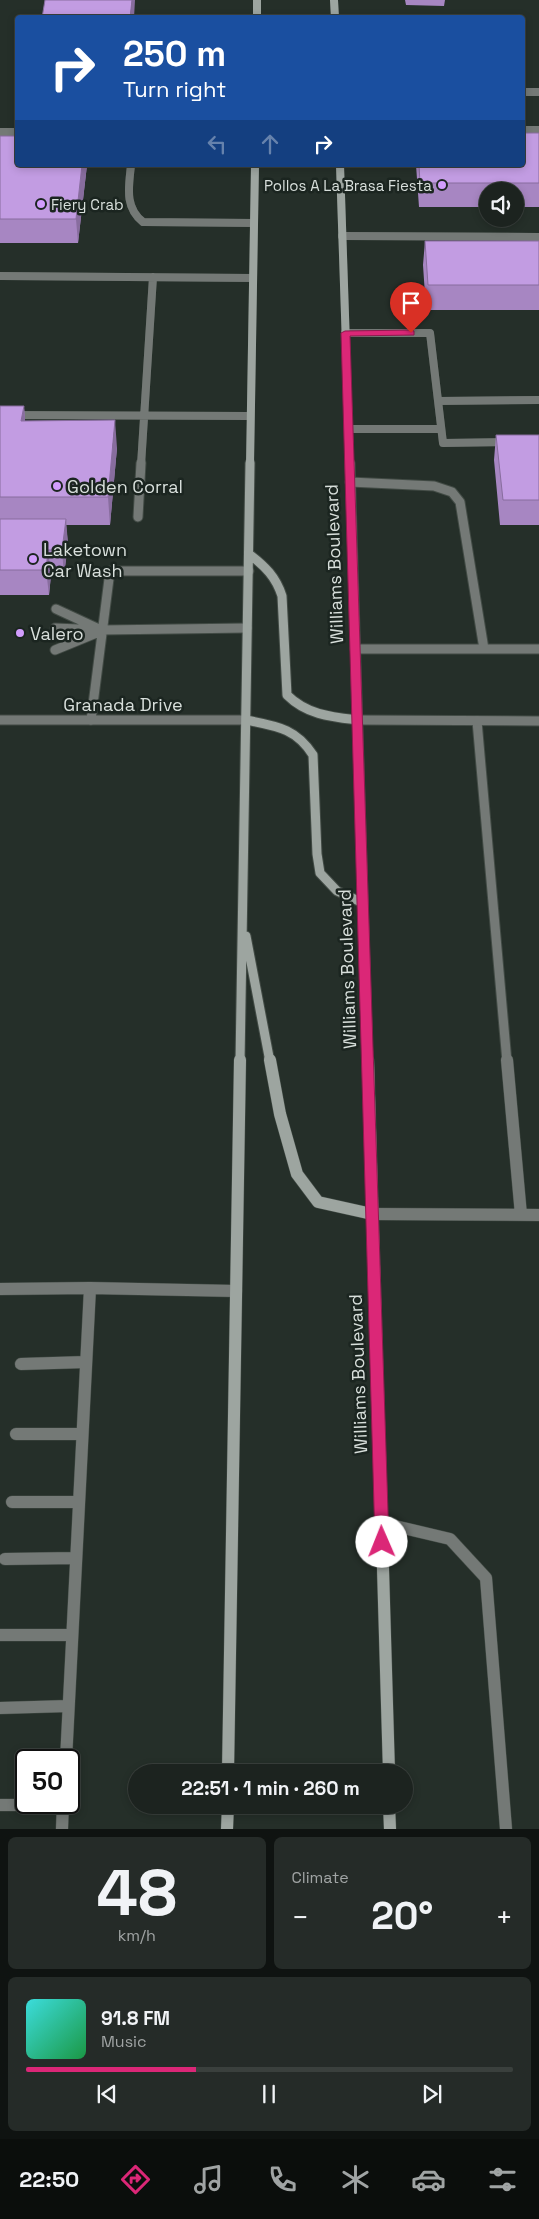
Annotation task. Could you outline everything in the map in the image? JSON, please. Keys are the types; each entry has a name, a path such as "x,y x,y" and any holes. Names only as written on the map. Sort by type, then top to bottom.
{"main road":[{"path":"257,0 257,15"},
{"path":"334,0 335,15"},
{"path":"228,1764 255,167"},
{"name":"Williams Boulevard","path":"340,167 389,1764"},
{"path":"249,554 267,567 280,586 287,695 294,704 308,711 324,716 358,720"},
{"path":"246,720 279,727 295,733 306,743 313,755 317,854 320,872 337,890 364,903"},
{"path":"242,916 280,1114 297,1174 318,1202 372,1214"},
{"path":"227,1829 228,1814"},
{"path":"390,1814 390,1829"}],"street":[{"path":"525,92 539,92"},
{"path":"525,130 539,130"},
{"path":"0,132 15,132"},
{"path":"131,167 128,202 130,211 143,222 254,223"},
{"path":"342,236 539,237"},
{"path":"0,276 253,278"},
{"path":"138,517 153,277"},
{"path":"345,333 430,333 443,443 520,442"},
{"path":"438,401 539,400"},
{"path":"0,415 250,416"},
{"path":"348,429 441,429"},
{"path":"350,482 434,486 452,492 460,502 484,649"},
{"path":"91,720 110,571 249,571"},
{"path":"56,609 102,630"},
{"path":"55,628 102,630 248,628"},
{"path":"55,650 102,630"},
{"path":"355,649 539,649"},
{"name":"Granada Drive","path":"0,720 246,720"},
{"path":"358,720 539,721"},
{"path":"477,721 521,1215"},
{"path":"372,1214 539,1215"},
{"path":"66,1749 90,1288"},
{"path":"0,1289 90,1288 236,1291"},
{"path":"21,1364 86,1362"},
{"path":"16,1434 82,1434"},
{"path":"12,1502 79,1502"},
{"path":"382,1523 450,1539 486,1578 506,1829"},
{"path":"5,1559 76,1558"},
{"path":"0,1635 72,1634"},
{"path":"0,1708 68,1706"},
{"path":"0,1806 15,1806"},
{"path":"62,1829 63,1814"}],"building":[{"path":"45,0 132,0 130,15 42,15"},
{"path":"525,133 539,133 539,183 420,183 419,167 525,167"},
{"name":"Fiery Crab","path":"0,136 15,136 15,167 82,167 76,219 0,219"},
{"path":"425,241 539,241 539,285 428,285"},
{"name":"Golden Corral","path":"0,406 24,406 21,421 115,420 108,497 0,497"},
{"path":"496,435 539,435 539,500 503,500"},
{"path":"0,519 66,519 62,550 48,550 46,570 0,570"}],"place":[{"name":"Pollos A La Brasa Fiesta","path":"442,185"},
{"name":"Fiery Crab","path":"41,204"},
{"name":"Golden Corral","path":"57,486"},
{"name":"Laketown Car Wash","path":"33,559"},
{"name":"Valero","path":"20,633"}],"route":[{"path":"382,1542 359,738 345,333 411,333"}]}
